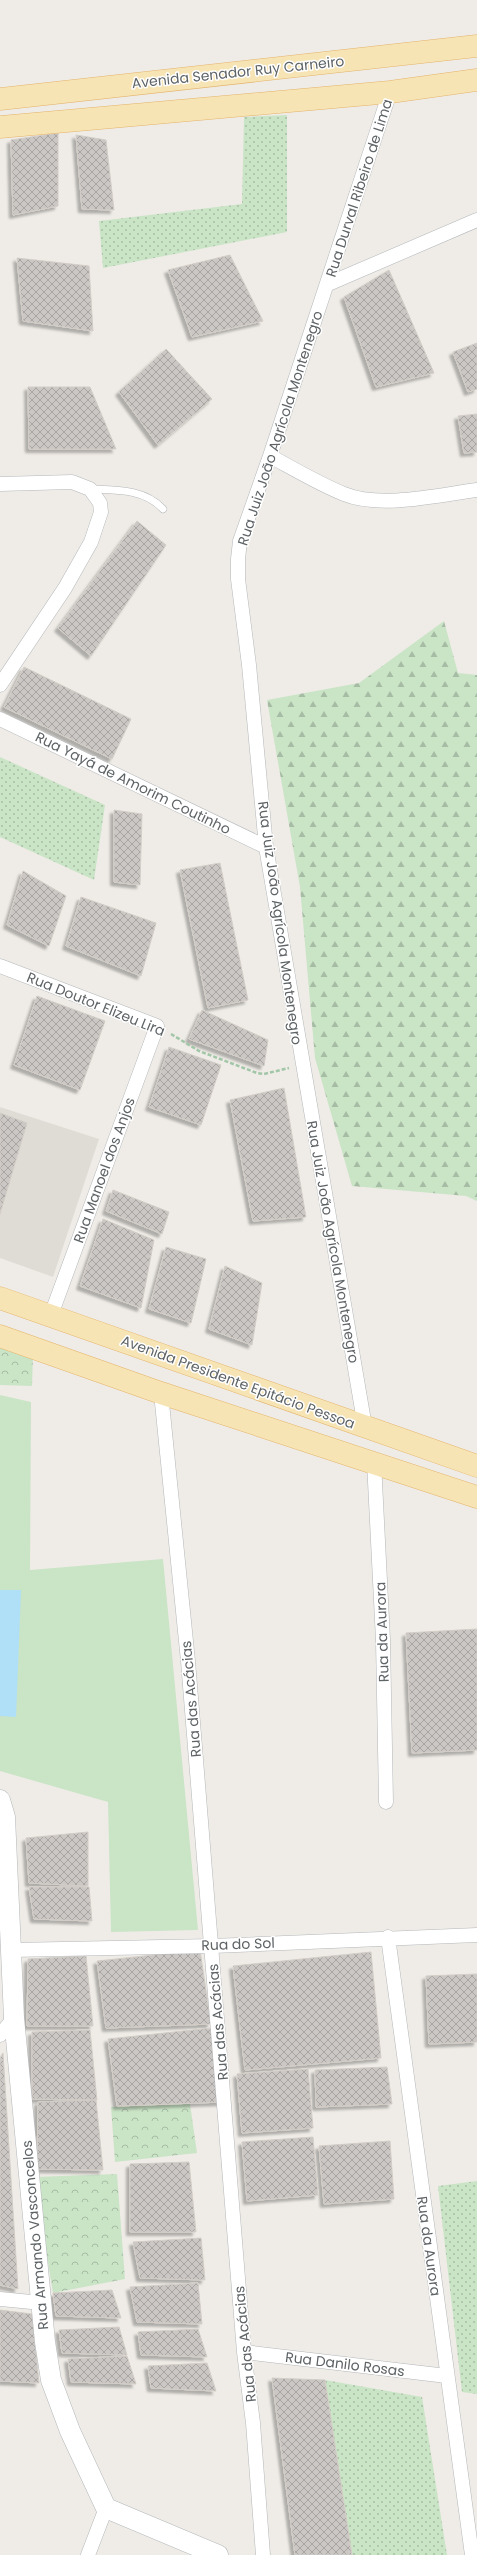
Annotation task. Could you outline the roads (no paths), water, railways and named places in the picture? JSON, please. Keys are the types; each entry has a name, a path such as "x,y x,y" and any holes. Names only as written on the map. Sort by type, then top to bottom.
{"main road":[{"name":"Avenida Senador Ruy Carneiro","path":"0,99 477,46"},
{"path":"0,127 390,92 477,80"},
{"name":"Avenida Presidente Epitácio Pessoa","path":"0,1298 477,1466"},
{"path":"0,1336 161,1393 477,1497"}],"street":[{"name":"Rua Durval Ribeiro de Lima","path":"328,284 390,92"},
{"path":"328,284 477,220"},
{"name":"Rua Juiz João Agrícola Montenegro","path":"328,284 240,541 238,566 266,847 301,1060 365,1427"},
{"path":"270,456 345,494 372,500 402,499 477,490"},
{"path":"0,484 60,481 72,482 90,489 100,503 101,512 91,542 65,588 0,685"},
{"name":"Rua Yayá de Amorim Coutinho","path":"0,719 266,847"},
{"name":"Rua Doutor Elizeu Lira","path":"0,966 157,1026"},
{"name":"Rua Manoel dos Anjos","path":"51,1315 157,1026"},
{"name":"Rua das Acácias","path":"161,1393 188,1661 244,2352 253,2423 263,2555"},
{"name":"Rua da Aurora","path":"374,1462 384,1640 386,1802"},
{"name":"Rua Armando Vasconcelos","path":"0,1800 5,1817 6,1948 45,2342 51,2380 70,2431 106,2508"},
{"name":"Rua do Sol","path":"6,1948 212,1946 477,1935"},
{"name":"Rua da Aurora","path":"388,1938 472,2555"},
{"path":"0,2035 14,2018"},
{"path":"0,2299 42,2304"},
{"name":"Rua Danilo Rosas","path":"244,2352 447,2376"},
{"path":"88,2555 106,2508 218,2555"}],"lane":[{"path":"90,489 143,494 156,501 164,509"}],"water":[{"path":"0,1590 21,1590 16,1717 0,1716"}]}
